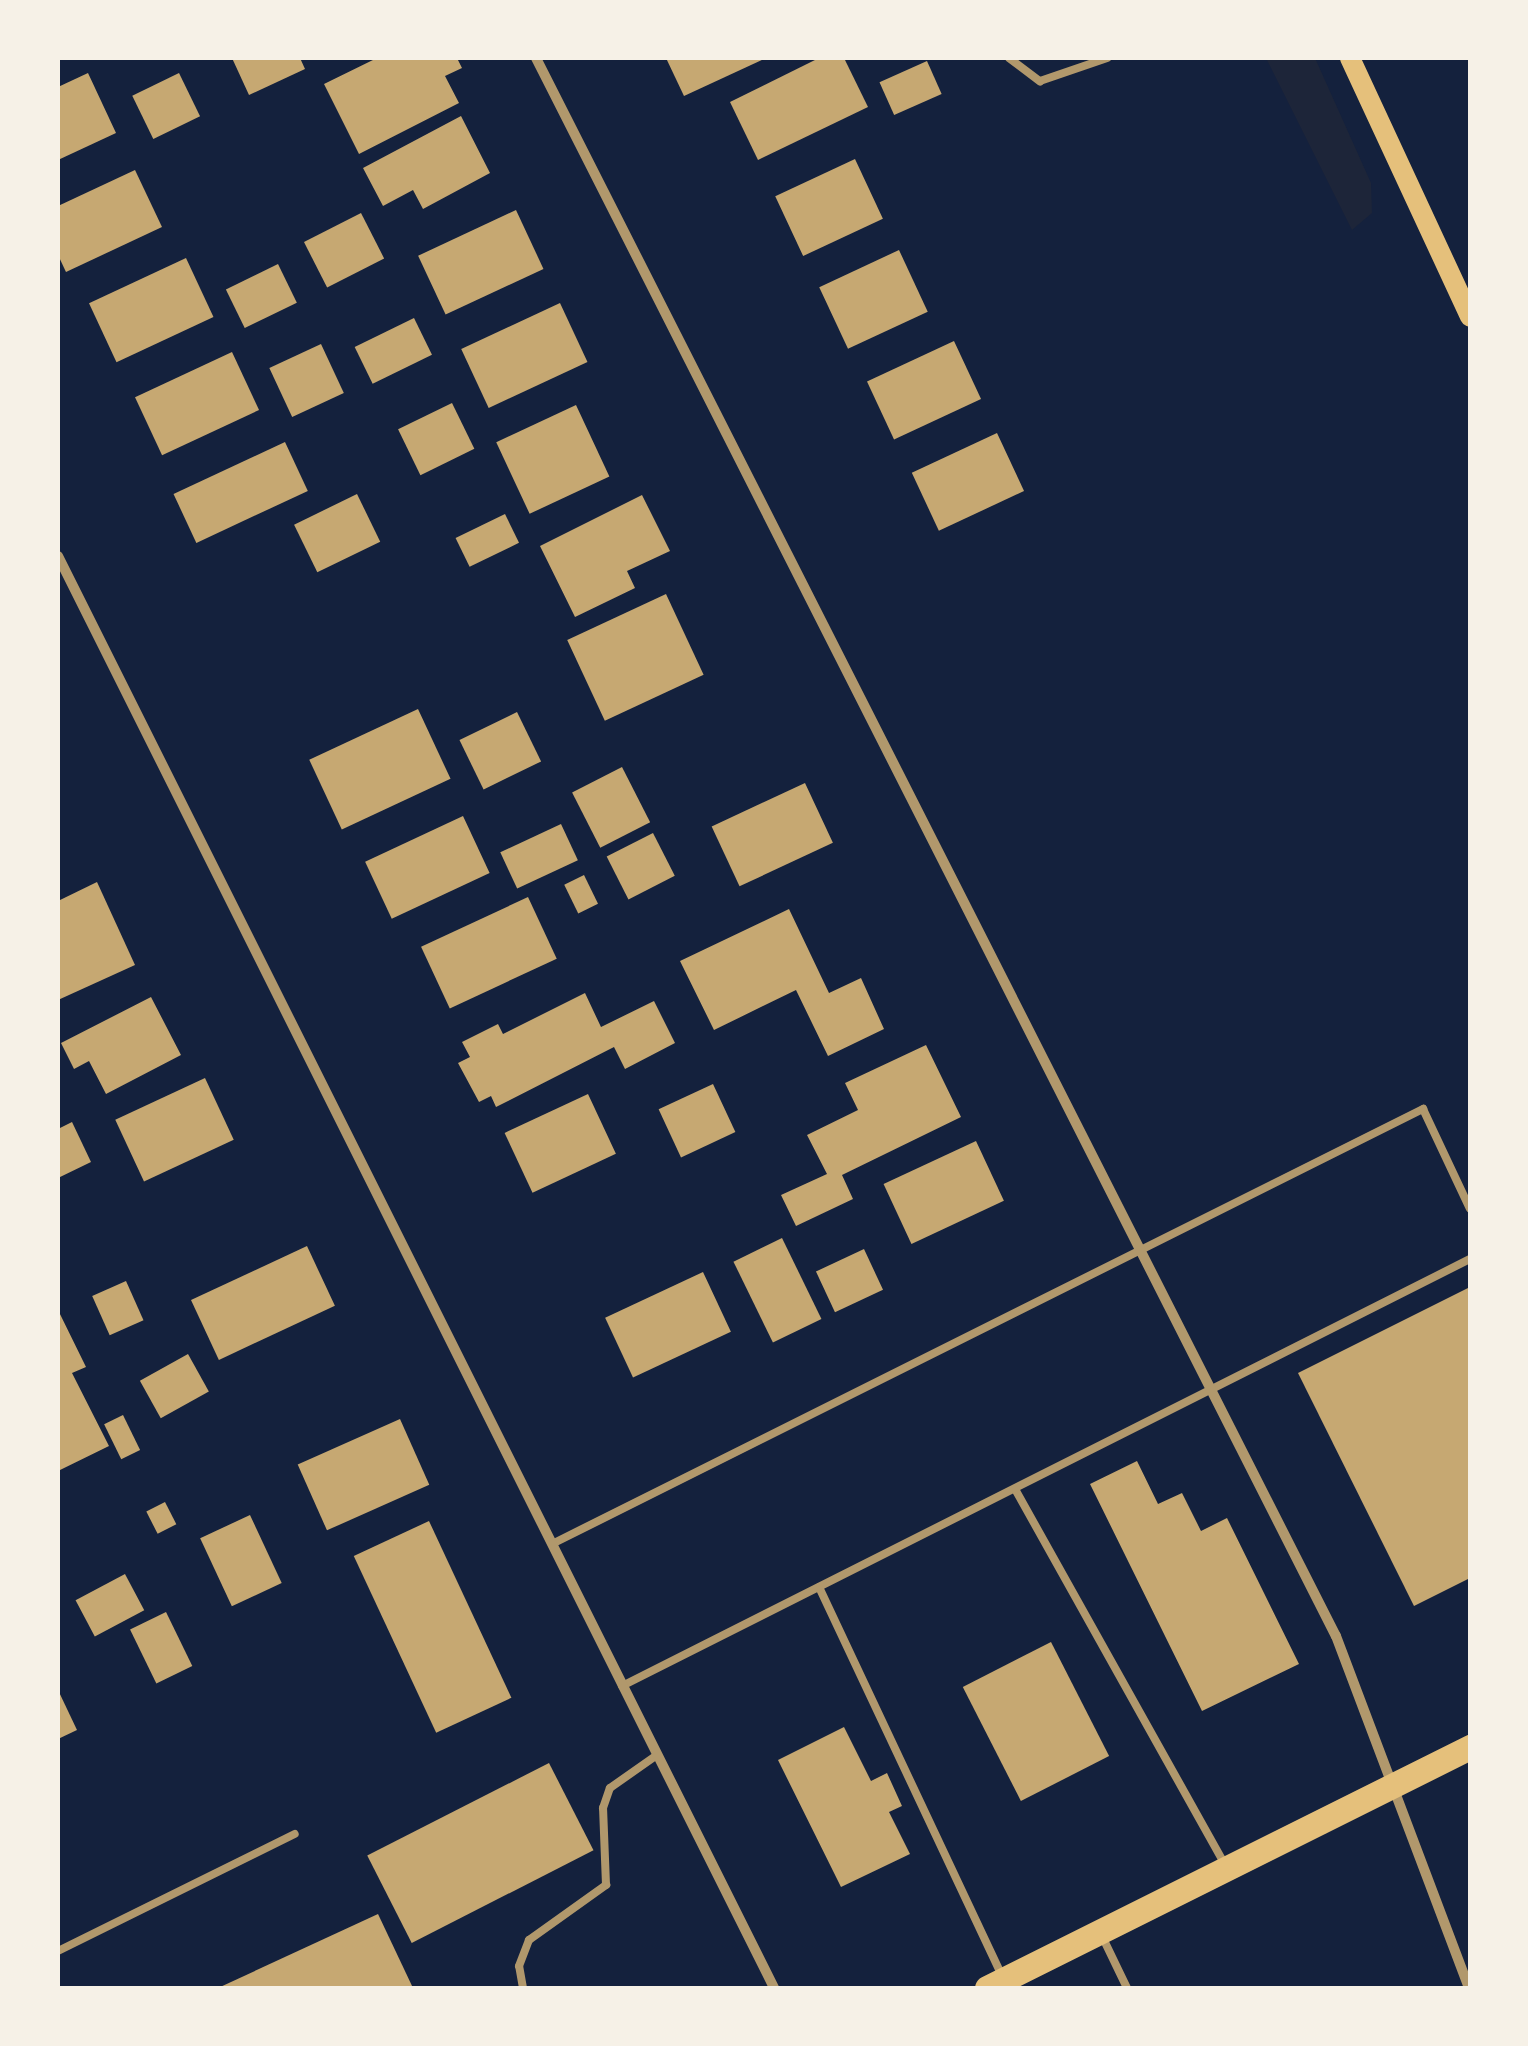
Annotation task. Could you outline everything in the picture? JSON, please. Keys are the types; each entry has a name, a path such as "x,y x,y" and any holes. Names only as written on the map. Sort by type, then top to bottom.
{"main road":[{"path":"1350,58 1470,316"},
{"path":"996,1984 1470,1748"}],"street":[{"path":"536,58 1336,1636 1469,1988"},
{"path":"58,556 774,1988"}],"lane":[{"path":"1009,58 1040,81 1107,58"},
{"path":"552,1544 1423,1109 1470,1209"},
{"path":"622,1686 1470,1259"},
{"path":"1015,1488 1228,1868"},
{"path":"819,1587 996,1984"},
{"path":"523,1988 519,1966 529,1940 606,1885 603,1808 610,1788 656,1755"},
{"path":"58,1950 295,1834"},
{"path":"1100,1932 1127,1988"}],"shaded area":[{"path":"1266,58 1315,58 1371,183 1372,213 1352,230"}],"building":[{"path":"232,58 300,58 305,69 249,95"},
{"path":"377,58 457,58 462,68 445,76 459,103 359,154 324,84"},
{"path":"666,58 766,58 684,96"},
{"path":"819,58 844,58 868,107 758,160 730,102"},
{"path":"927,61 942,94 894,115 879,82"},
{"path":"88,73 116,133 58,160 58,87"},
{"path":"179,73 200,116 153,139 132,96"},
{"path":"461,116 490,173 423,209 413,190 383,206 363,168"},
{"path":"855,159 883,219 803,256 775,196"},
{"path":"135,170 162,227 66,272 58,255 58,206"},
{"path":"516,210 543,269 446,315 418,256"},
{"path":"361,213 384,258 327,287 304,242"},
{"path":"899,250 928,312 848,349 819,287"},
{"path":"186,258 213,317 116,362 89,303"},
{"path":"278,264 297,303 245,328 226,289"},
{"path":"560,303 587,362 489,408 461,349"},
{"path":"414,318 432,355 373,384 355,347"},
{"path":"954,341 981,399 894,440 867,382"},
{"path":"321,344 344,393 292,417 269,368"},
{"path":"232,352 259,410 162,455 135,397"},
{"path":"452,403 474,449 420,475 398,429"},
{"path":"576,405 609,477 530,514 496,442"},
{"path":"997,433 1024,491 939,531 912,473"},
{"path":"285,442 308,491 196,543 174,494"},
{"path":"357,494 380,542 317,572 294,525"},
{"path":"642,495 670,551 627,571 635,588 575,617 540,546"},
{"path":"505,514 519,543 470,567 456,538"},
{"path":"666,594 704,675 605,721 567,640"},
{"path":"418,709 451,779 342,829 309,760"},
{"path":"517,712 541,761 484,789 459,740"},
{"path":"622,767 650,822 600,848 572,792"},
{"path":"805,783 833,843 740,886 712,827"},
{"path":"463,816 490,873 392,919 365,862"},
{"path":"561,824 578,860 517,889 500,852"},
{"path":"653,833 675,876 628,899 607,857"},
{"path":"584,875 598,904 578,913 564,885"},
{"path":"97,882 135,965 58,1000 58,901"},
{"path":"528,897 557,959 450,1008 421,947"},
{"path":"789,909 829,993 861,978 884,1029 828,1056 796,990 714,1030 680,961"},
{"path":"585,993 601,1027 654,1001 675,1043 625,1069 614,1047 496,1107 491,1096 479,1102 458,1063 470,1057 462,1042 498,1024 503,1034"},
{"path":"151,997 181,1055 106,1094 89,1061 74,1069 61,1043"},
{"path":"926,1045 961,1117 842,1175 853,1199 796,1226 781,1195 827,1174 807,1135 858,1110 845,1083"},
{"path":"205,1078 234,1140 144,1181 115,1120"},
{"path":"713,1084 735,1132 681,1157 659,1109"},
{"path":"588,1094 616,1154 533,1193 505,1133"},
{"path":"72,1122 91,1162 58,1178 58,1129"},
{"path":"976,1141 1004,1201 911,1244 884,1184"},
{"path":"782,1238 821,1319 773,1343 733,1262"},
{"path":"307,1246 335,1306 219,1360 191,1300"},
{"path":"864,1249 883,1290 835,1312 816,1271"},
{"path":"703,1272 731,1332 633,1377 605,1318"},
{"path":"126,1281 143,1320 110,1335 92,1296"},
{"path":"1470,1287 1470,1578 1414,1606 1298,1373"},
{"path":"58,1310 86,1367 72,1373 109,1446 58,1471"},
{"path":"188,1354 209,1392 161,1418 140,1381"},
{"path":"123,1415 140,1450 121,1459 104,1424"},
{"path":"400,1419 429,1485 327,1530 298,1465"},
{"path":"1137,1461 1158,1504 1182,1493 1201,1531 1227,1518 1299,1664 1202,1711 1090,1484"},
{"path":"165,1502 176,1524 158,1534 146,1512"},
{"path":"250,1515 282,1583 232,1606 200,1538"},
{"path":"429,1521 511,1698 436,1733 354,1556"},
{"path":"125,1574 144,1610 95,1636 76,1600"},
{"path":"166,1612 192,1666 156,1683 130,1630"},
{"path":"1051,1642 1109,1756 1021,1801 963,1687"},
{"path":"58,1690 77,1730 58,1739"},
{"path":"844,1727 871,1781 887,1773 902,1806 889,1812 910,1854 841,1887 778,1760"},
{"path":"549,1763 593,1850 412,1943 367,1856"},
{"path":"378,1914 413,1988 218,1988"}]}
